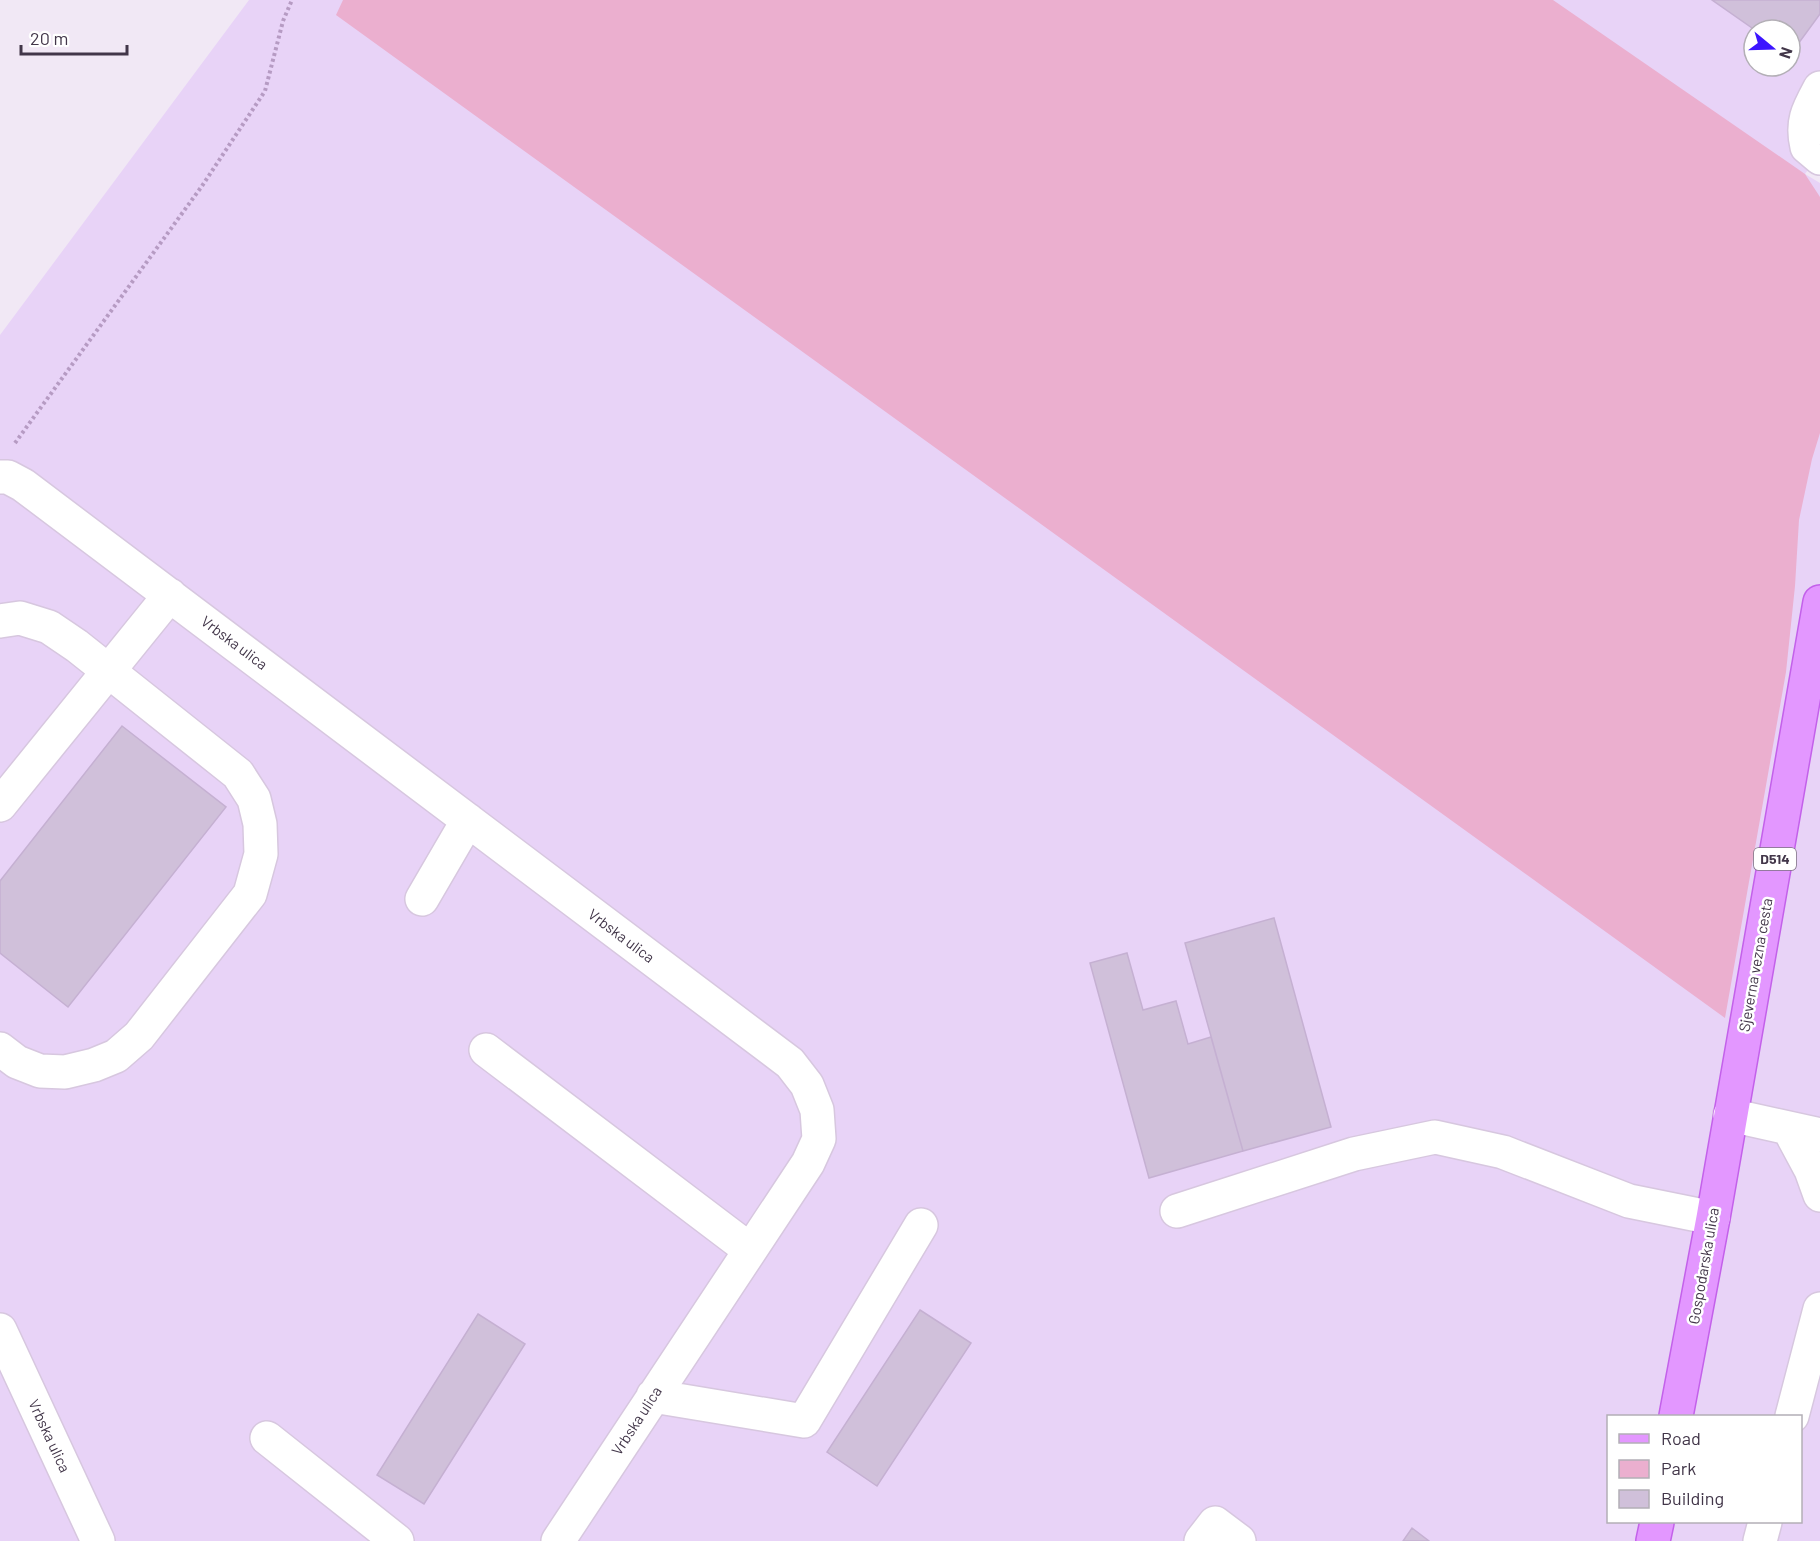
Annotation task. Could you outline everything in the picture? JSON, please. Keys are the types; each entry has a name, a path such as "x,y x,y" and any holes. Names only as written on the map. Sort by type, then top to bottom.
{"main road":[{"name":"Sjeverna vezna cesta","path":"1730,1115 1820,602"},
{"name":"Gospodarska ulica","path":"1676,1415 1730,1115"},
{"path":"1653,1541 1657,1523"}],"street":[{"path":"1820,88 1807,111 1804,132 1807,147 1820,158"},
{"name":"Vrbska ulica","path":"0,477 8,477 23,485 170,595 790,1063 807,1085 817,1110 819,1139 808,1163 558,1541"},
{"path":"0,805 170,595"},
{"path":"0,621 20,618 49,627 77,646 238,774 254,799 260,824 261,854 250,894 140,1035 116,1056 94,1065 65,1072 40,1071 17,1062 0,1049"},
{"path":"422,899 468,820"},
{"path":"486,1050 750,1251"},
{"path":"1730,1115 1804,1132 1811,1170 1820,1195"},
{"path":"1177,1211 1353,1154 1435,1137 1503,1152 1629,1201 1713,1218"},
{"path":"653,1396 804,1421 921,1225"},
{"path":"1792,1415 1820,1309"},
{"name":"Vrbska ulica","path":"0,1330 98,1541"},
{"path":"267,1438 397,1541"},
{"path":"1202,1541 1215,1523 1239,1541"},
{"path":"1760,1541 1764,1523"}],"path":[{"path":"14,445 202,186 265,91 283,21 292,0"}],"shaded area":[{"path":"249,0 1820,0 1820,153 1805,174 1820,183 1820,1541 0,1541 0,335"}],"green space":[{"path":"343,0 1553,0 1805,174 1820,197 1820,433 1799,520 1786,672 1725,1018 336,15"}],"building":[{"path":"1712,0 1820,0 1820,14 1802,39 1802,18 1742,18 1742,21"},
{"path":"122,726 226,807 68,1007 0,953 0,881"},
{"path":"1274,918 1331,1127 1243,1151 1185,943"},
{"path":"1127,953 1143,1010 1176,1001 1188,1044 1211,1037 1243,1151 1149,1178 1090,963"},
{"path":"920,1310 971,1343 877,1486 827,1452"},
{"path":"478,1314 525,1344 424,1504 377,1475"},
{"path":"1412,1528 1429,1541 1403,1541"}]}
